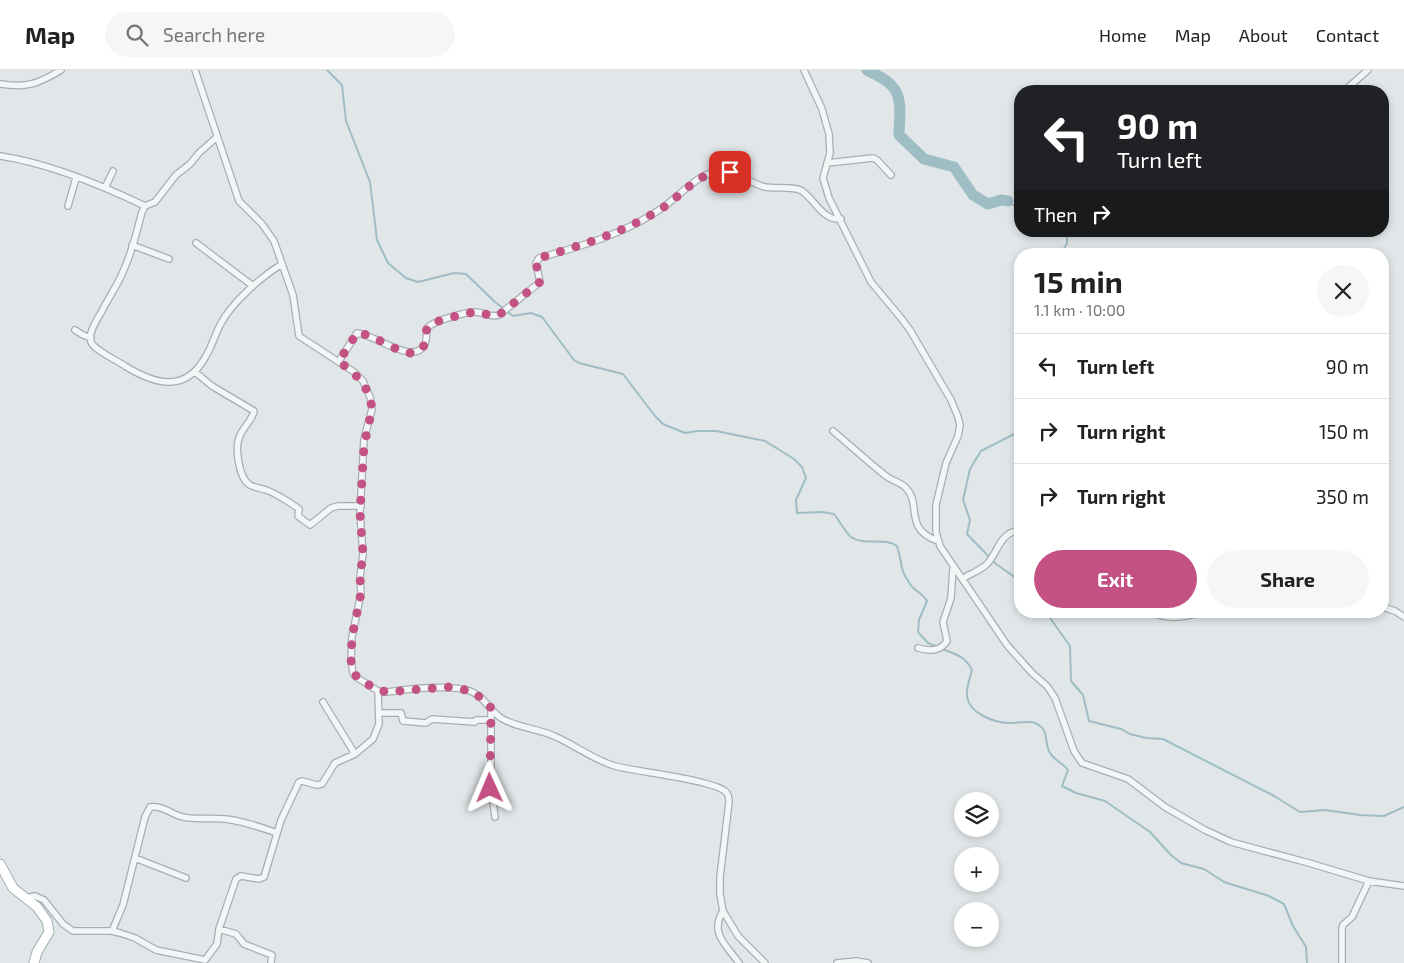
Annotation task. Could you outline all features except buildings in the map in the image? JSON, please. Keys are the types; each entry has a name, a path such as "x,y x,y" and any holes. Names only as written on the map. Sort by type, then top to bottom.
{"main road":[{"path":"0,864 12,888 26,898 43,915 49,927 34,963"}],"street":[{"path":"0,84 31,85 61,70"},
{"path":"195,70 239,201 267,230 274,241 293,295 299,336 339,361 362,381 371,403 371,417 364,440 360,506 363,554 360,577 361,593 352,637 351,668 356,677 378,690 387,692 412,689 457,688 474,693 487,702 497,715 508,722 552,735 613,765 711,785 727,792 729,802 720,878 722,911 717,923 722,942 739,963"},
{"path":"804,70 818,98 826,122 830,144 823,176 825,188 871,282 910,330 951,400 958,417 960,426 958,436 946,463 936,505 938,541 954,568 1007,645 1055,698 1074,751 1084,764 1128,779 1165,807 1205,830 1231,842 1309,863 1369,882 1404,886"},
{"path":"1351,85 1368,70"},
{"path":"218,137 190,164 176,174 155,202 146,206 142,212 126,266 94,326 91,338 92,344 130,369 155,380 165,382 186,379 206,356 221,323 264,275 282,264"},
{"path":"0,156 15,158 76,178 146,206"},
{"path":"827,163 873,158 891,175"},
{"path":"105,188 112,171"},
{"path":"339,361 357,333 391,345 401,351 414,353 421,350 425,344 426,330 431,324 473,312 495,316 501,314 540,282 536,263 539,258 619,232 664,206 685,188 711,172 730,172 764,186 801,190 827,215 832,218 841,219"},
{"path":"68,206 76,178"},
{"path":"196,243 253,286"},
{"path":"132,245 169,260"},
{"path":"75,330 83,336 91,338"},
{"path":"194,372 208,383 254,411 253,416 241,432 238,441 240,468 249,485 267,490 300,509 298,516 310,525 331,508 338,506 360,506"},
{"path":"832,431 888,478 905,486 910,494 915,518 921,530 926,536 938,541"},
{"path":"962,579 987,564 1004,537 1014,531"},
{"path":"918,648 936,650 947,641 943,622 950,598 954,568"},
{"path":"1389,610 1404,617"},
{"path":"26,898 35,896 44,900 63,924 73,931 112,931 135,938 156,950 205,960 217,944 219,929 237,878 240,876 261,879 264,877 277,833 299,782 302,781 315,785 322,784 335,763 355,754 373,739 377,731 379,713 378,690"},
{"path":"323,702 355,754"},
{"path":"491,708 490,788 495,817"},
{"path":"379,713 401,713 403,721 426,723 432,719 474,722 476,720 491,720"},
{"path":"112,931 123,904 148,810 153,806 197,820 226,819 277,833"},
{"path":"135,858 186,878"},
{"path":"1342,963 1342,929 1352,916 1369,882"},
{"path":"722,911 738,936 765,963"},
{"path":"219,929 236,934 244,944 271,955 273,958 271,963"},
{"path":"837,963 856,961 868,963"}],"waterway":[{"path":"327,70 342,85 346,121 370,182 377,240 388,263 406,278 418,282 454,273 466,274 495,302 513,316 531,313 542,317 574,360 579,363 623,374 663,424 685,433 716,431 765,441 794,459 802,467 806,478 796,500 797,513 822,512 834,514 851,537 856,540 887,542 897,546 906,578 927,601 919,620 918,632 928,643 938,647"},
{"path":"867,70 886,80 895,90 900,109 899,135 924,159 954,167 973,195 988,204 1001,200 1008,201"},
{"path":"1008,201 1014,206"},
{"path":"1064,248 1067,237"},
{"path":"1014,434 981,451 970,469 963,500 970,520 967,534 996,564 1014,577"},
{"path":"1050,618 1070,646 1071,681 1083,695 1089,721 1146,738 1163,739 1274,796 1300,812 1325,810 1384,816 1404,807"},
{"path":"942,649 963,659 972,670 967,696 972,708 990,719 1004,723 1030,722 1043,728 1051,754 1068,770 1062,786 1076,793 1105,801 1150,832 1181,863 1204,869 1224,882 1269,896 1284,904 1293,926 1306,947 1307,963"}],"route":[{"path":"490,788 491,708 487,702 471,691 448,687 387,692 378,690 356,677 351,668 352,637 361,593 360,577 363,554 360,513 364,440 372,409 366,386 354,372 339,361 357,333 391,345 401,351 414,353 421,350 425,344 426,330 431,324 473,312 492,316 499,315 540,282 536,263 537,259 619,232 664,206 685,188 711,172 724,170 730,172"}]}
